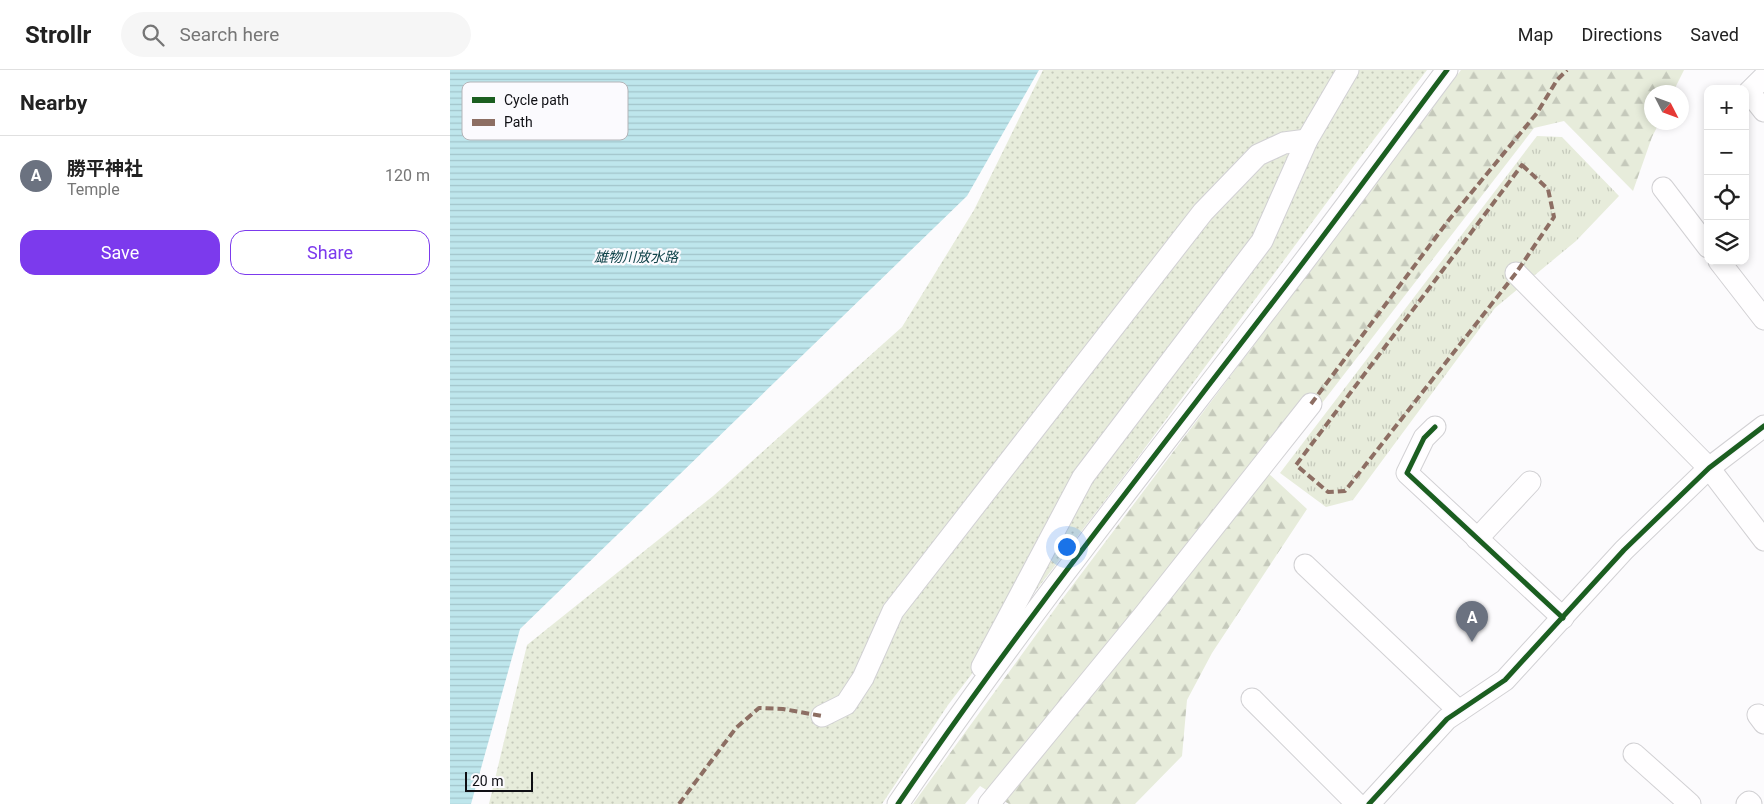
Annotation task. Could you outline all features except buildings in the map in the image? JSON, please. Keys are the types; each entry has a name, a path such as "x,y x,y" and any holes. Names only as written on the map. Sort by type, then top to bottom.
{"street":[{"path":"949,729 1083,477 1262,241 1307,140 1348,70"},
{"path":"898,804 949,729 1097,530 1277,297 1447,70"},
{"path":"1764,76 1749,92 1764,111"},
{"path":"822,716 846,704 862,678 893,611 1203,212 1258,155 1284,144 1307,140"},
{"path":"1663,188 1704,242"},
{"path":"1722,265 1764,319"},
{"path":"1516,273 1709,468 1764,540"},
{"path":"989,804 1144,615 1311,404"},
{"path":"1369,804 1446,719 1504,680 1624,550 1709,468 1764,426"},
{"path":"1435,427 1424,438 1407,473 1563,618"},
{"path":"1477,539 1530,482"},
{"path":"1305,565 1459,710"},
{"path":"1252,700 1356,804"},
{"path":"1634,754 1690,804"},
{"path":"1747,804 1749,802 1751,804"}],"green space":[{"path":"1043,70 1427,70 1133,464 948,705 882,804 489,804 527,645 713,496 902,327 974,210"},
{"path":"1461,70 1684,70 1676,85 1644,85 1644,130 1656,130 1633,191 1564,121 1534,128 1268,473 1307,509 1212,653 1187,700 1182,756 1135,804 1009,804 980,786 965,804 913,804 1060,602"},
{"path":"1537,136 1562,137 1619,196 1576,241 1495,308 1353,500 1326,507 1280,473"}],"water":[{"name":"雄物川放水路","path":"450,70 1039,70 967,196 520,629 471,804 450,804"}],"marked path":[{"path":"1311,404 1448,221 1537,113 1557,80 1567,70"},
{"path":"1522,165 1548,189 1554,217 1516,273 1345,491 1328,492 1296,465 1522,165"},
{"path":"679,804 736,728 759,708 783,709 822,716"}],"cycle path":[{"path":"898,804 1036,611 1298,270 1447,70"},
{"path":"1369,804 1447,719 1505,680 1624,550 1709,468 1764,426"},
{"path":"1435,427 1424,438 1407,473 1563,618"}],"place":[{"name":"勝平神社","path":"1472,642"}]}
